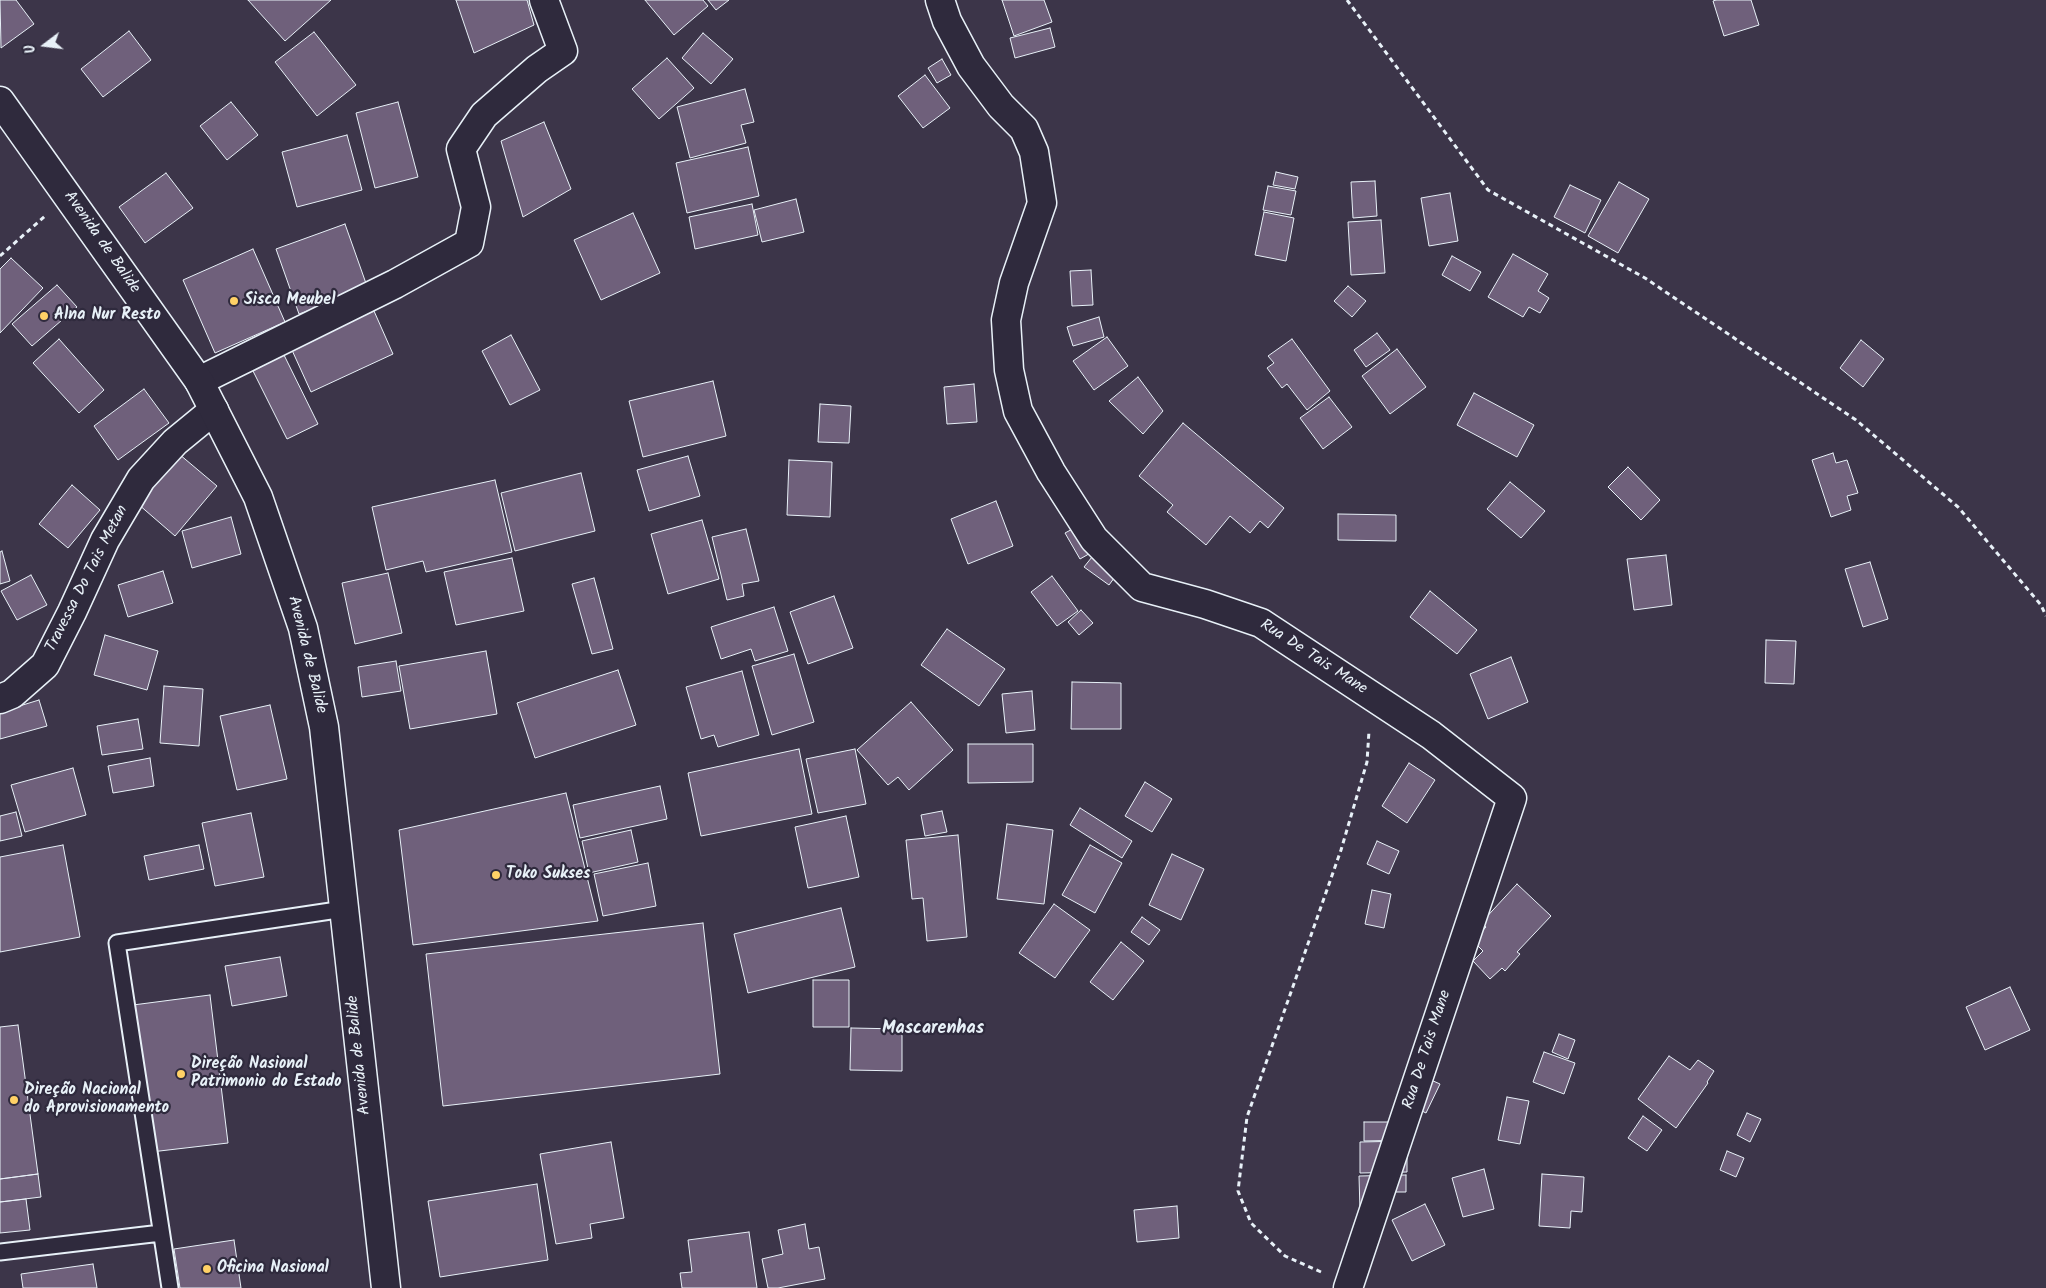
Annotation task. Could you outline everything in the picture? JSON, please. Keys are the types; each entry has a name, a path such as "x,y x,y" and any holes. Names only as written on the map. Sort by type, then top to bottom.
{"street":[{"path":"199,381 395,284 469,243 476,207 462,149 484,115 537,69 563,51 544,0"},
{"name":"Rua De Tais Mane","path":"940,0 947,22 971,66 1002,106 1024,128 1034,152 1042,203 1014,283 1006,320 1009,370 1018,411 1051,472 1094,539 1142,587 1261,622 1431,736 1512,798 1348,1288"},
{"name":"Avenida de Balide","path":"0,101 199,381 258,497 303,628 324,727 386,1288"},
{"name":"Travessa Do Tais Metan","path":"0,699 12,694 45,665 105,540 141,479 174,442 214,410"}],"lane":[{"path":"170,1288 117,943 344,909"},
{"path":"0,1252 161,1233"}],"path":[{"path":"1347,0 1488,190 1645,278 1856,420 1958,507 2041,605 2046,616"},
{"path":"0,256 68,196"},
{"path":"1324,1274 1285,1256 1251,1223 1238,1191 1247,1117 1324,902 1367,762 1371,695"}],"building":[{"path":"0,0 16,0 34,24 1,48"},
{"path":"248,0 331,0 285,41"},
{"path":"456,0 527,0 534,25 474,53"},
{"path":"645,0 703,0 708,6 674,35"},
{"path":"708,0 729,0 716,10"},
{"path":"1002,0 1044,0 1052,22 1014,36"},
{"path":"1751,0 1759,25 1724,36 1713,1"},
{"path":"1050,28 1055,47 1015,58 1010,38"},
{"path":"129,31 151,60 103,97 81,69"},
{"path":"314,32 356,85 317,116 275,62"},
{"path":"703,33 733,59 711,84 682,58"},
{"path":"667,58 694,88 659,119 632,89"},
{"path":"942,59 951,75 937,83 928,68"},
{"path":"925,75 950,108 923,128 898,96"},
{"path":"745,89 754,122 741,125 746,143 690,158 677,107"},
{"path":"231,102 258,135 227,160 200,126"},
{"path":"398,102 418,177 375,188 356,113"},
{"path":"544,122 571,189 523,217 501,141"},
{"path":"347,135 362,190 297,207 282,152"},
{"path":"748,147 759,196 687,213 676,163"},
{"path":"1276,172 1298,177 1295,189 1273,185"},
{"path":"166,173 193,208 145,243 119,207"},
{"path":"1375,181 1377,216 1353,218 1351,182"},
{"path":"1619,182 1649,199 1618,253 1588,236"},
{"path":"1570,185 1601,200 1585,233 1554,217"},
{"path":"1268,186 1296,191 1291,215 1263,210"},
{"path":"1450,193 1458,241 1429,246 1421,198"},
{"path":"796,199 804,232 762,242 754,210"},
{"path":"752,204 758,235 695,249 689,217"},
{"path":"1264,212 1294,218 1286,261 1255,255"},
{"path":"633,213 660,273 601,300 574,240"},
{"path":"1381,220 1385,273 1351,275 1348,222"},
{"path":"345,224 368,289 299,314 276,249"},
{"name":"Sisca Meubel","path":"253,249 285,322 215,353 183,280"},
{"path":"1513,254 1548,274 1538,291 1549,298 1540,313 1529,307 1523,317 1488,297"},
{"path":"1452,256 1481,272 1470,291 1442,275"},
{"path":"11,258 43,288 0,333 0,269"},
{"path":"1091,270 1093,305 1072,306 1070,271"},
{"name":"Alna Nur Resto","path":"57,285 77,307 32,346 12,324"},
{"path":"1348,286 1366,301 1352,317 1334,301"},
{"path":"374,311 393,354 311,392 291,348"},
{"path":"1099,317 1104,337 1073,346 1067,327"},
{"path":"1377,333 1390,350 1366,367 1354,350"},
{"path":"511,335 540,390 510,405 482,351"},
{"path":"1107,337 1128,366 1094,390 1073,361"},
{"path":"59,339 104,390 79,413 33,363"},
{"path":"1292,339 1330,391 1307,410 1287,384 1282,388 1267,368 1274,363 1268,356"},
{"path":"1861,340 1884,359 1863,387 1840,368"},
{"path":"1397,349 1426,387 1390,414 1362,376"},
{"path":"284,355 318,424 287,439 253,371"},
{"path":"1138,377 1163,411 1143,434 1109,401"},
{"path":"713,381 726,436 643,457 629,401"},
{"path":"974,384 977,422 947,424 944,387"},
{"path":"144,389 169,423 118,460 94,426"},
{"path":"1474,393 1534,425 1517,457 1457,425"},
{"path":"1329,397 1352,427 1323,449 1300,418"},
{"path":"820,404 851,406 849,443 818,442"},
{"path":"1183,423 1284,508 1268,528 1260,521 1250,533 1230,516 1206,545 1167,512 1173,505 1139,476"},
{"path":"1833,453 1836,463 1847,460 1858,493 1847,496 1851,510 1831,517 1812,460"},
{"path":"179,454 217,486 175,536 138,504"},
{"path":"688,456 700,496 649,511 637,470"},
{"path":"789,460 832,462 830,517 787,515"},
{"path":"1628,467 1660,500 1641,520 1608,487"},
{"path":"581,473 595,531 515,551 501,493"},
{"path":"495,480 512,552 426,572 423,561 386,570 372,507"},
{"path":"1510,482 1545,511 1521,538 1487,509"},
{"path":"72,485 100,510 68,548 39,524"},
{"path":"996,501 1013,546 968,564 951,519"},
{"path":"1338,514 1396,515 1396,541 1338,540"},
{"path":"231,517 241,554 192,568 182,531"},
{"path":"702,520 719,579 668,594 651,534"},
{"path":"1080,525 1094,551 1080,559 1065,533"},
{"path":"746,529 759,581 742,584 744,596 727,600 712,537"},
{"path":"2,551 10,581 0,584 0,552"},
{"path":"1096,552 1120,570 1109,585 1084,567"},
{"path":"1666,555 1672,605 1634,610 1627,559"},
{"path":"512,558 524,611 456,625 444,572"},
{"path":"1870,562 1888,619 1863,627 1845,569"},
{"path":"163,571 173,603 128,617 118,585"},
{"path":"388,573 402,633 355,644 342,583"},
{"path":"31,575 47,605 17,620 1,591"},
{"path":"1052,576 1078,611 1057,626 1031,592"},
{"path":"594,578 613,649 592,654 572,584"},
{"path":"1430,591 1477,630 1457,654 1410,617"},
{"path":"834,596 853,648 808,664 790,612"},
{"path":"774,607 788,651 755,661 751,649 721,659 711,627"},
{"path":"1081,610 1093,623 1079,635 1068,622"},
{"path":"947,629 1005,669 979,706 921,665"},
{"path":"105,635 158,651 147,690 94,675"},
{"path":"1766,640 1796,641 1794,684 1765,683"},
{"path":"486,651 497,714 410,729 399,666"},
{"path":"794,654 814,722 772,735 752,666"},
{"path":"1511,657 1528,702 1488,719 1470,674"},
{"path":"396,661 401,691 362,697 358,667"},
{"path":"618,670 636,725 535,758 517,703"},
{"path":"742,671 759,735 718,747 714,735 701,739 686,687"},
{"path":"1072,682 1121,683 1121,729 1071,729"},
{"path":"164,686 203,689 199,746 160,743"},
{"path":"1032,691 1035,730 1006,733 1002,694"},
{"path":"39,700 47,726 0,739 0,712"},
{"path":"911,702 953,750 909,790 898,777 888,785 857,750"},
{"path":"270,705 287,779 237,790 220,716"},
{"path":"138,719 143,749 102,755 97,726"},
{"path":"968,744 1033,744 1033,782 968,783"},
{"path":"799,749 812,814 701,836 688,773"},
{"path":"855,749 866,804 818,813 806,759"},
{"path":"150,758 154,786 113,793 108,766"},
{"path":"1409,763 1435,780 1407,823 1382,806"},
{"path":"73,768 86,815 25,832 11,785"},
{"path":"1145,782 1172,799 1152,832 1125,816"},
{"path":"660,786 667,819 580,838 573,805"},
{"name":"Toko Sukses","path":"566,793 598,921 413,945 399,830"},
{"path":"1080,808 1132,841 1122,858 1070,825"},
{"path":"942,811 947,832 925,836 921,815"},
{"path":"16,812 22,836 0,841 0,816"},
{"path":"251,813 264,877 215,886 202,823"},
{"path":"846,816 859,877 808,888 795,827"},
{"path":"1007,824 1053,830 1044,904 997,899"},
{"path":"631,830 638,862 589,873 582,841"},
{"path":"958,835 967,937 927,941 923,898 912,899 906,840"},
{"path":"1377,841 1399,851 1389,874 1367,864"},
{"path":"63,845 80,937 0,952 0,857"},
{"path":"199,845 204,869 149,880 144,856"},
{"path":"1090,845 1122,863 1095,913 1062,895"},
{"path":"1172,854 1204,869 1181,920 1149,905"},
{"path":"648,863 656,906 603,916 594,874"},
{"path":"1517,884 1551,916 1517,952 1520,954 1505,971 1502,968 1490,979 1473,961 1483,951 1473,941 1486,927 1481,923"},
{"path":"1372,890 1391,894 1384,928 1365,924"},
{"path":"1054,904 1090,930 1055,978 1019,953"},
{"path":"841,908 855,967 748,993 734,934"},
{"path":"1142,917 1160,930 1149,945 1131,932"},
{"path":"703,923 720,1074 443,1106 426,954"},
{"path":"1121,942 1144,961 1113,1000 1090,982"},
{"path":"280,957 287,996 232,1006 225,966"},
{"path":"813,980 849,980 849,1027 813,1027"},
{"path":"2010,987 2030,1030 1985,1050 1966,1007"},
{"name":"Direção Nasional Patrimonio do Estado","path":"210,995 228,1143 151,1152 133,1005"},
{"name":"Direção Nacional do Aprovisionamento","path":"18,1025 38,1174 0,1179 0,1027"},
{"path":"851,1028 902,1029 902,1071 850,1070"},
{"path":"1559,1034 1575,1040 1568,1059 1552,1052"},
{"path":"1544,1052 1575,1063 1564,1094 1533,1082"},
{"path":"1669,1056 1690,1070 1698,1060 1714,1071 1708,1083 1676,1128 1638,1099"},
{"path":"1413,1072 1440,1084 1426,1113 1400,1100"},
{"path":"1507,1097 1529,1101 1520,1144 1498,1140"},
{"path":"1747,1113 1761,1119 1750,1142 1737,1135"},
{"path":"1643,1116 1662,1130 1647,1151 1628,1138"},
{"path":"1364,1122 1408,1122 1408,1140 1364,1141"},
{"path":"1407,1141 1407,1172 1360,1173 1360,1142"},
{"path":"611,1142 624,1218 590,1224 592,1238 556,1244 540,1154"},
{"path":"1727,1151 1744,1158 1736,1177 1720,1170"},
{"path":"1484,1169 1494,1209 1463,1217 1452,1178"},
{"path":"38,1174 41,1197 0,1202 0,1179"},
{"path":"1542,1174 1584,1177 1582,1212 1571,1211 1570,1228 1539,1226"},
{"path":"1406,1175 1406,1192 1378,1192 1360,1211 1359,1176"},
{"path":"537,1184 548,1260 440,1277 428,1201"},
{"path":"26,1199 30,1230 0,1233 0,1202"},
{"path":"1425,1204 1445,1245 1412,1261 1392,1220"},
{"path":"1177,1206 1179,1238 1137,1242 1134,1210"},
{"path":"805,1224 809,1249 819,1247 825,1279 778,1288 768,1288 762,1259 783,1254 778,1230"},
{"path":"749,1232 757,1288 682,1288 680,1273 692,1272 688,1240"},
{"name":"Oficina Nasional","path":"234,1240 241,1288 180,1288 174,1249"},
{"path":"93,1264 97,1288 23,1288 21,1274"}],"place":[{"name":"Sisca Meubel","path":"234,301"},
{"name":"Alna Nur Resto","path":"44,316"},
{"name":"Toko Sukses","path":"496,875"},
{"name":"Direção Nasional Patrimonio do Estado","path":"181,1074"},
{"name":"Direção Nacional do Aprovisionamento","path":"14,1100"},
{"name":"Oficina Nasional","path":"207,1269"}],"district":[{"name":"Mascarenhas","path":"933,1030"}]}
